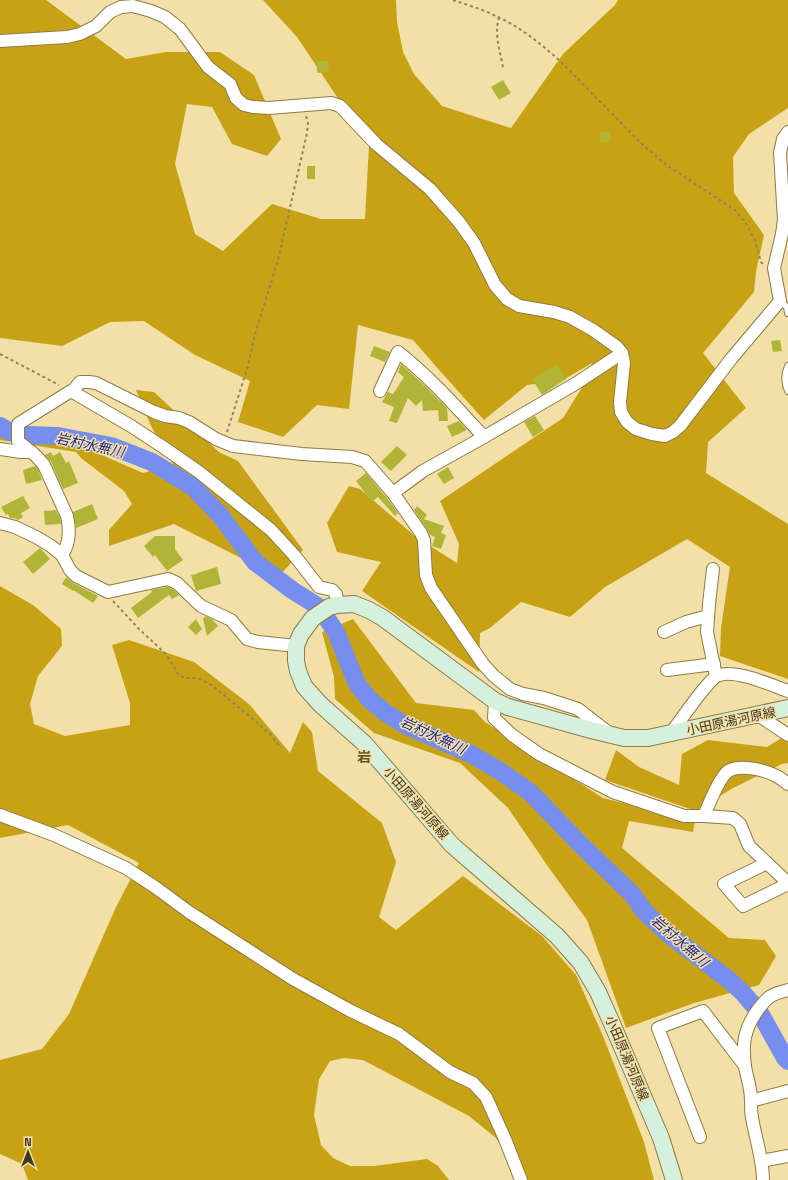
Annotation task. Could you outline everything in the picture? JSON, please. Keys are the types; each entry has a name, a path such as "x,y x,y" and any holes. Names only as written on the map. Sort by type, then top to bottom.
{"main road":[{"name":"小田原湯河原線","path":"333,606 354,604 383,618 495,701 508,707 614,736 624,738 648,738 788,708"},
{"path":"296,646 301,634 313,618 333,606"},
{"name":"小田原湯河原線","path":"296,646 296,661 304,686 320,704 365,744 452,845 557,936 581,964 598,992 610,1019 661,1138 674,1180"}],"street":[{"path":"0,41 67,37 80,34 96,26 110,12 120,7 133,6 165,17 180,29 208,66 230,84 236,98 244,105 269,108 331,103 340,106 376,144 430,189 459,222 474,243 495,285 506,299 519,306 554,312 570,317 617,347 622,353 624,363 620,402 621,412 627,422 636,429 664,436 673,432 680,426 731,359 780,301 774,268 784,220 780,153 783,139 788,132"},
{"path":"380,391 398,352 415,366 484,437"},
{"path":"393,493 423,471 575,384 622,353"},
{"path":"62,555 68,542 69,523 67,516 44,465 32,452 18,442 18,424 71,392 80,382 96,383 159,414 179,418 189,422 216,439 233,446 352,458 365,461 393,493 421,533 424,540 426,575 431,588 479,658 494,676 510,689 578,709 614,736"},
{"path":"71,392 131,426 163,447 199,472 243,506 271,530 294,554 319,587 332,590 336,594 333,606"},
{"path":"0,449 32,452"},
{"path":"0,523 15,527 51,546 62,555 70,570 76,576 108,592 168,579 177,583 201,606 231,620 247,639 258,642 296,646"},
{"path":"713,569 707,632 716,676"},
{"path":"664,632 686,622 708,616"},
{"path":"667,670 714,664"},
{"path":"670,734 706,686 716,676 728,674 747,677 788,691"},
{"path":"495,701 494,718 512,735 539,754 613,792 684,816 733,818 740,824 750,846 767,863 788,884 743,906 724,884 767,863"},
{"path":"758,715 788,735"},
{"path":"704,816 721,781 727,773 734,769 746,768 761,770 773,774 788,784"},
{"path":"0,814 126,868 189,912 293,979 399,1034 450,1072 473,1083 486,1097 521,1180"},
{"path":"763,1180 762,1161 751,1117 751,1090 745,1066 744,1037 751,1020 765,1000 775,993 788,990"},
{"path":"700,1137 658,1028 703,1011 745,1066"},
{"path":"751,1101 788,1091"},
{"path":"762,1161 788,1156"}],"lane":[{"path":"780,301 787,307 788,313"},
{"path":"788,366 785,374 785,384 788,391"}],"path":[{"path":"453,0 499,17 546,48 644,146 668,166 735,210 746,224 754,240 761,262 766,267 774,268"},
{"path":"499,17 497,36 504,68"},
{"path":"223,442 248,366 289,215 307,133 308,123 306,116 300,116"},
{"path":"0,354 71,392"},
{"path":"108,592 110,598 166,654 178,674 184,678 195,678 202,680 213,686 272,736 281,748"}],"shaded area":[{"path":"0,0 46,0 126,59 166,52 220,52 254,75 281,139 267,156 232,144 212,107 187,104 175,164 195,234 223,251 272,204 321,219 365,219 369,145 297,37 263,0 396,0 397,22 403,52 414,74 442,106 511,128 563,54 615,5 618,0 788,0 788,108 749,134 733,157 734,193 764,235 756,272 754,292 703,353 746,408 708,442 706,473 788,524 788,679 720,656 721,628 730,567 687,539 605,587 570,617 521,602 490,628 480,633 479,672 362,591 381,562 337,552 327,523 349,486 360,489 416,537 457,563 459,544 440,501 563,418 581,389 592,363 563,380 527,385 484,420 413,340 358,325 349,409 317,405 283,437 238,422 250,381 195,355 144,321 110,322 62,346 0,338"},
{"path":"136,390 154,392 219,452 238,461 303,550 278,577 174,524 109,546 109,530 132,504 124,491 81,458 76,452 0,440 0,433 88,449 143,473 173,464 151,426"},
{"path":"0,586 33,605 61,629 62,646 38,676 30,704 34,724 65,736 130,725 130,703 112,645 129,640 194,662 249,704 290,753 303,722 312,732 318,771 382,823 396,862 379,917 396,930 463,876 542,936 576,975 603,1036 644,1142 654,1180 522,1180 496,1138 469,1116 363,1060 344,1058 330,1061 319,1079 314,1115 321,1145 333,1158 350,1166 374,1166 427,1159 438,1166 449,1180 28,1180 22,1164 0,1154 0,1060 42,1049 69,1014 116,907 139,863 68,825 0,838"},
{"path":"353,619 416,703 474,710 485,722 603,798 695,821 693,832 629,821 622,848 729,938 765,940 776,956 759,985 694,1003 626,1028 587,920 508,808 460,763 374,733 335,699 334,677 322,632"},
{"path":"788,734 788,763 782,764 733,788 696,811 605,780 616,750 639,767 679,785 682,754 708,740 767,747"}],"building":[{"path":"317,61 328,61 329,72 317,73"},
{"path":"503,80 511,93 499,100 491,87"},
{"path":"600,132 610,132 610,142 600,142"},
{"path":"307,166 315,166 315,179 307,179"},
{"path":"780,340 782,351 773,352 771,341"},
{"path":"374,346 390,352 385,362 370,356"},
{"path":"401,364 447,408 448,421 439,421 438,410 423,411 422,400 416,406 408,398 397,423 389,421 394,407 382,402 388,392 393,394 404,377 398,372"},
{"path":"557,364 566,379 542,395 532,379"},
{"path":"535,416 544,430 533,437 524,422"},
{"path":"459,421 467,430 452,437 447,426"},
{"path":"397,446 407,455 391,471 381,462"},
{"path":"51,452 53,456 60,452 66,463 69,461 78,483 63,489 51,462 45,455"},
{"path":"35,466 38,469 42,480 26,484 23,470"},
{"path":"448,467 454,478 444,484 437,474"},
{"path":"366,473 398,513 395,516 378,497 372,502 356,481"},
{"path":"23,496 30,508 21,513 23,517 18,520 10,518 1,507"},
{"path":"92,504 98,519 76,528 73,512"},
{"path":"417,506 427,515 424,519 444,526 441,533 446,535 441,549 432,546 435,537 430,535 414,510"},
{"path":"56,510 61,524 45,525 44,511"},
{"path":"155,536 175,536 175,549 183,560 167,571 155,555 153,557 144,546"},
{"path":"40,548 50,559 33,574 23,562"},
{"path":"217,567 221,584 196,591 191,575"},
{"path":"66,577 73,583 98,596 93,603 62,584"},
{"path":"167,587 173,589 179,595 172,599 169,595 138,618 131,608 152,592 151,590"},
{"path":"205,616 212,619 218,626 207,636 203,619"},
{"path":"196,619 202,629 196,635 188,627"}],"waterway":[{"name":"岩村水無川","path":"0,426 10,432 27,435 58,436 111,446 152,462 193,487 220,515 255,562 292,590 319,607 336,632 357,684 370,700 386,713 405,725 471,754 503,773 531,793 580,844 632,894 644,911 667,933 729,980 743,993 760,1013 788,1061"}],"district":[{"name":"岩","path":"364,757"}]}
